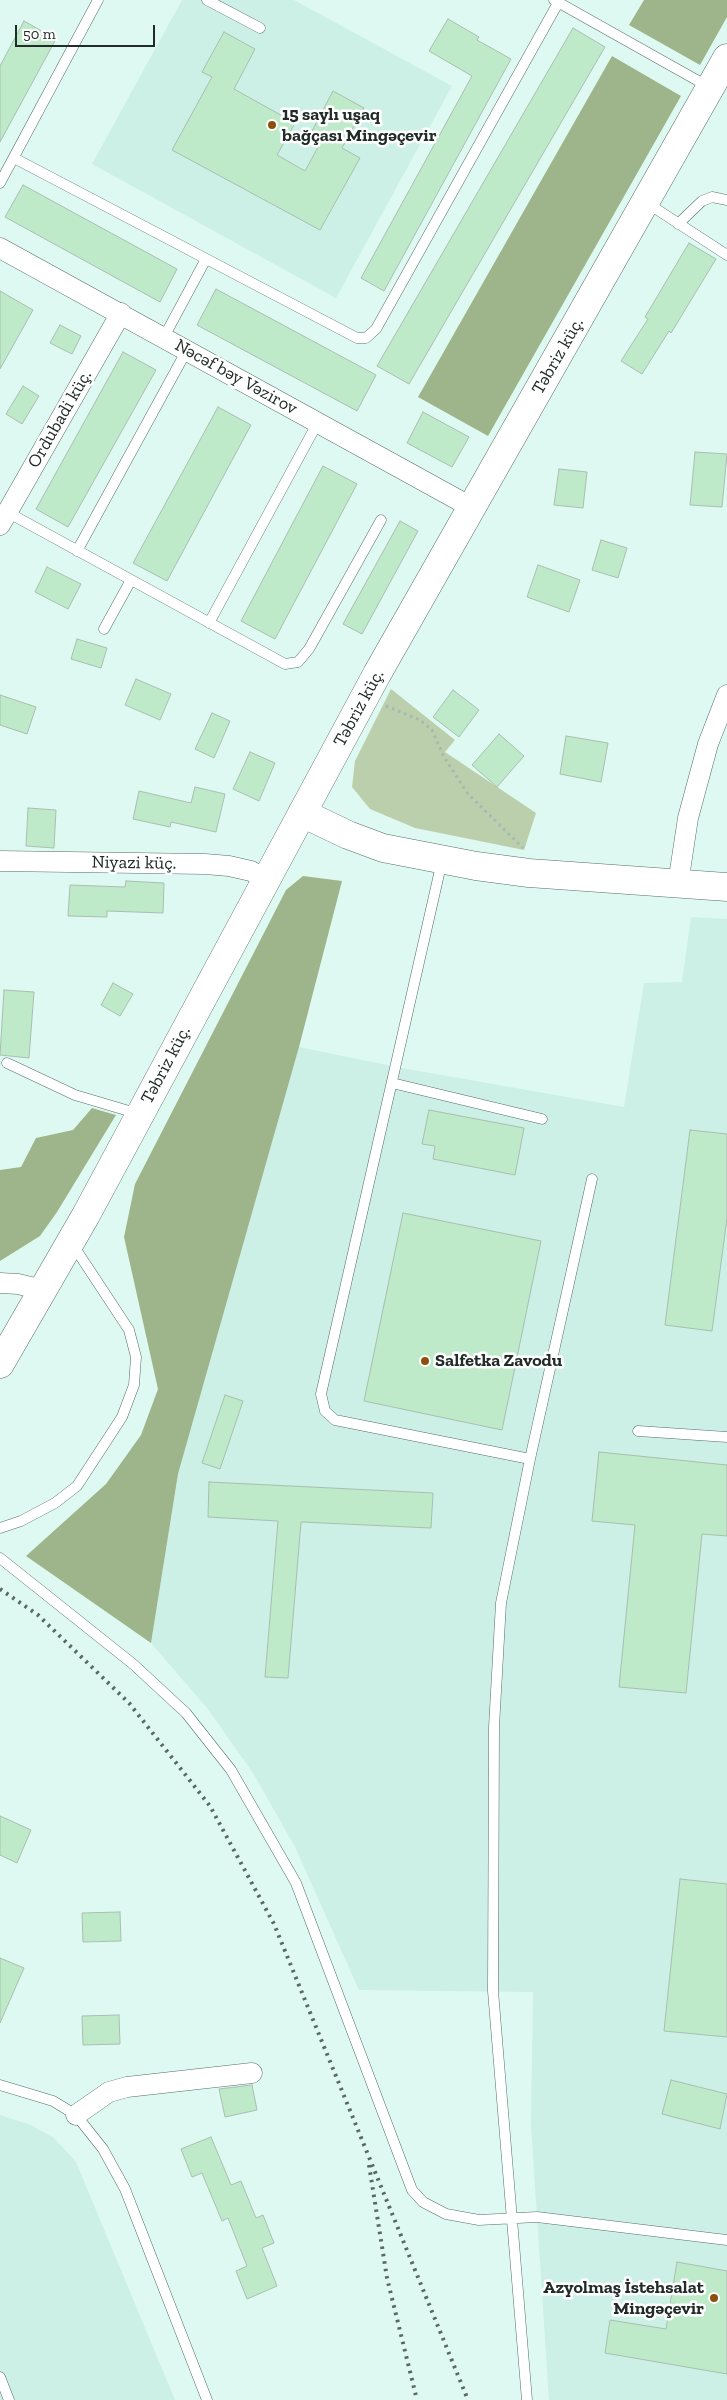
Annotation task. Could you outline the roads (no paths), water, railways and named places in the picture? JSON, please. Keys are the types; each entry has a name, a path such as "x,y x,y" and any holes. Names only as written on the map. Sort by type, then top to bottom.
{"main road":[{"name":"Təbriz küç.","path":"0,1364 71,1242 266,879 471,507 647,202 727,58"},
{"path":"302,813 348,835 382,848 442,860 529,873 727,887"}],"street":[{"name":"Nəcəf bəy Vəzirov","path":"0,248 471,507"},
{"name":"Ordubadi küç.","path":"4,519 121,313"},
{"path":"678,884 688,818 708,744 727,695"},
{"name":"Niyazi küç.","path":"0,861 229,866 251,871 266,879"},
{"path":"0,1283 18,1284 43,1290"},
{"path":"76,2116 109,2092 127,2087 252,2073"}],"lane":[{"path":"0,183 98,0"},
{"path":"207,0 260,28"},
{"path":"14,158 357,338 366,338 376,330 555,1 710,88"},
{"path":"678,224 702,201 712,197 727,200"},
{"path":"647,202 727,255"},
{"path":"164,337 206,259"},
{"path":"76,551 187,350"},
{"path":"209,623 318,422"},
{"path":"4,519 76,551 285,664 298,662 309,649 381,520"},
{"path":"104,629 131,580"},
{"path":"442,860 321,1394 325,1411 335,1420 530,1459"},
{"path":"7,1063 75,1095 140,1115"},
{"path":"392,1083 542,1119"},
{"path":"527,2400 493,1991 494,1728 501,1603 530,1459 592,1179"},
{"path":"0,1528 54,1504 77,1486 122,1417 134,1385 136,1357 129,1330 71,1242"},
{"path":"638,1431 727,1437"},
{"path":"0,1558 133,1664 186,1713 231,1770 296,1883 412,2190 423,2202 446,2214 479,2220 537,2217 727,2240"},
{"path":"0,2085 53,2101 76,2116 103,2149 125,2189 207,2400"},
{"path":"0,2377 8,2400"}],"railway":[{"path":"0,1589 38,1615 129,1703 210,1806 274,1924 468,2400"},
{"path":"369,2165 387,2278 417,2400"}],"place":[{"name":"15 saylı uşaq bağçası Mingəçevir","path":"272,125"},
{"name":"Salfetka Zavodu","path":"425,1361"},
{"name":"Azyolmaş İstehsalat Mingəçevir","path":"714,2298"}]}
